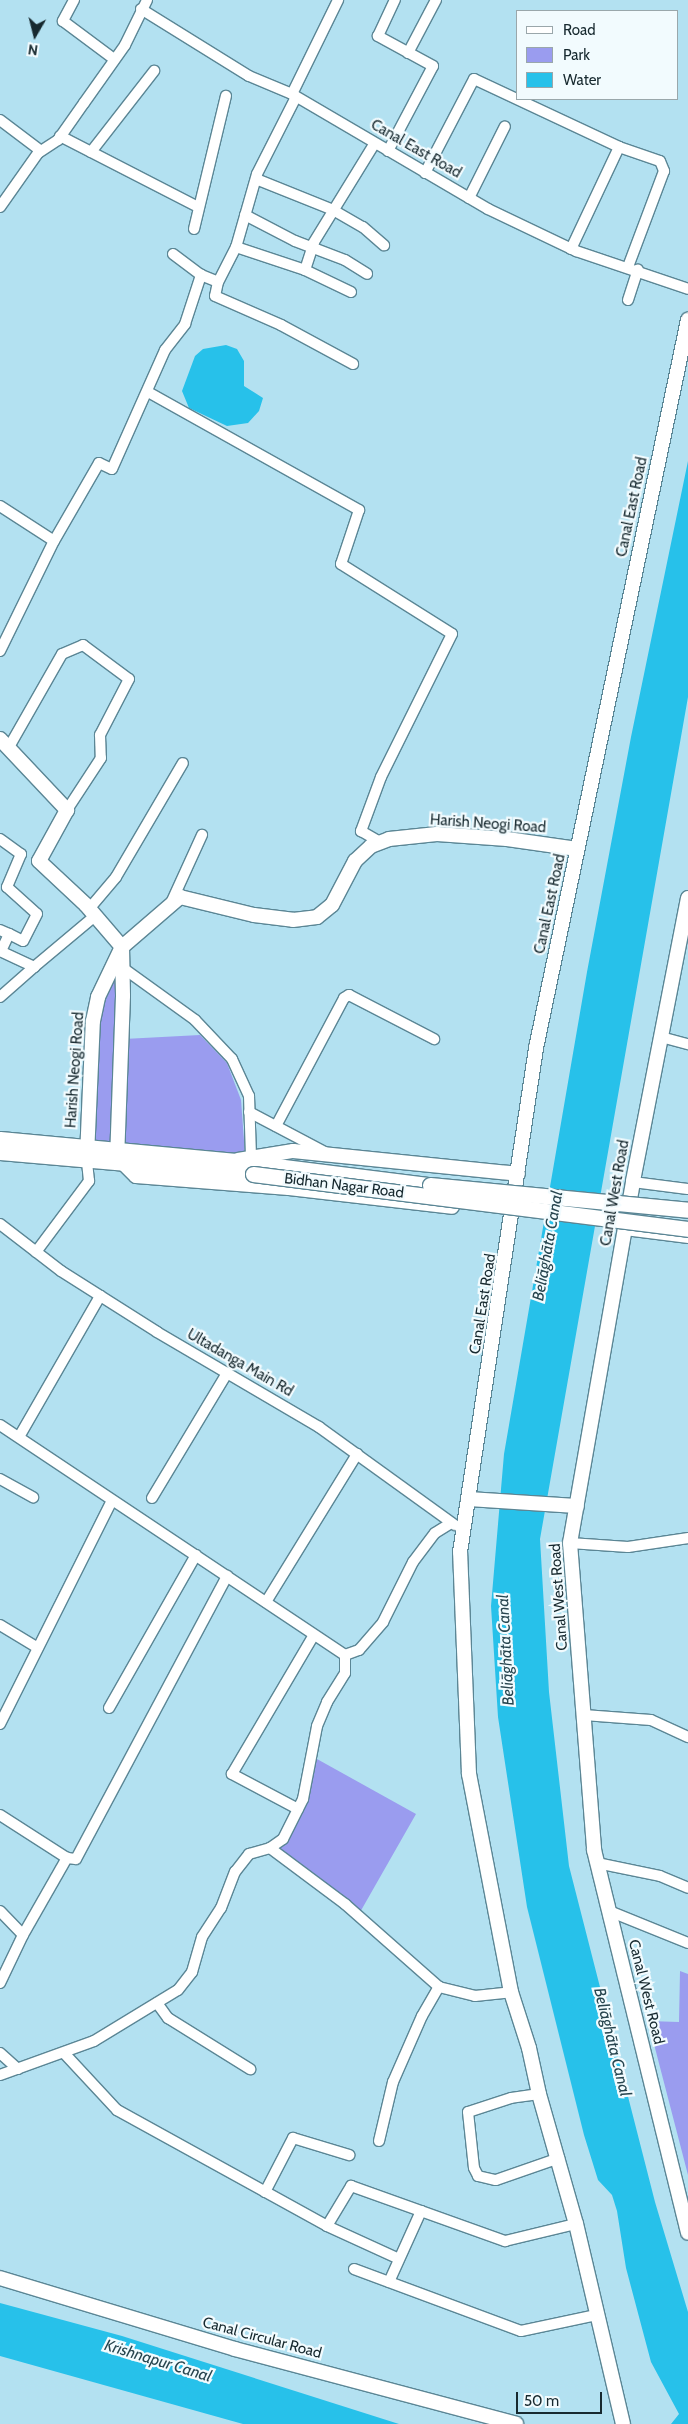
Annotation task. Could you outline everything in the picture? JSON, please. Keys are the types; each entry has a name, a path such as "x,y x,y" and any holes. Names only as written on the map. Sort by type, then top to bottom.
{"main road":[{"name":"Canal East Road","path":"623,2424 559,2158 539,2094 529,2048 511,1992 469,1774 460,1552 457,1526 472,1499 536,1048 688,320"},
{"path":"5,743 67,810 39,861 92,912 122,947 119,1159 136,1176 289,1188 513,1215"},
{"name":"Harish Neogi Road","path":"87,1155 93,1021 107,971 122,947 180,897 254,915 293,920 316,917 332,904 355,861 371,846 380,842 437,834 508,839 578,849"},
{"name":"Canal West Road","path":"688,900 573,1506 570,1543 597,1862 688,2233"},
{"name":"Bidhan Nagar Road","path":"0,1139 119,1159 253,1164 430,1185 688,1210"},
{"path":"253,1164 293,1151 518,1174"},
{"name":"Bidhan Nagar Road","path":"0,1152 87,1155"},
{"name":"Bidhan Nagar Road","path":"119,1159 236,1161 688,1229"},
{"path":"472,1499 573,1506"},
{"name":"Canal Circular Road","path":"0,2278 235,2349 516,2424"}],"street":[{"path":"74,0 63,20 114,59"},
{"path":"0,207 41,151 60,136 125,45 147,0"},
{"path":"338,0 256,179 236,247 218,282 215,296 281,325 353,364"},
{"path":"388,151 433,66 378,36 395,0"},
{"path":"408,53 436,0"},
{"name":"Canal East Road","path":"141,9 249,76 294,95 468,198 571,249 688,289"},
{"path":"91,152 154,70"},
{"path":"425,173 474,79 516,99"},
{"path":"194,229 226,96"},
{"path":"519,100 619,147 660,161 664,171 633,269 628,300"},
{"path":"0,120 41,151"},
{"path":"468,198 505,126"},
{"path":"60,136 198,207"},
{"path":"305,270 314,248 314,242 375,143"},
{"path":"571,249 619,147"},
{"path":"256,179 333,210 363,227 384,245"},
{"path":"245,216 314,248 345,260 367,274"},
{"path":"236,247 305,270 351,292"},
{"path":"173,254 201,275 218,282"},
{"path":"0,651 2,640 54,541 99,463 112,469 148,392 164,350 185,324 201,275"},
{"path":"148,392 359,510 341,564 452,634 381,777 361,831 380,842"},
{"path":"0,506 54,541"},
{"path":"5,743 21,721 62,654 83,645 129,679 100,735 101,758 67,810"},
{"path":"0,998 92,912 116,877 183,763"},
{"path":"170,905 202,835"},
{"path":"0,839 21,854 6,887 37,914 23,942 5,932 1,951 34,967"},
{"path":"123,968 195,1020 232,1059 249,1096 253,1164"},
{"path":"276,1126 344,998 349,995 434,1040"},
{"path":"661,1037 688,1044"},
{"path":"250,1112 330,1155"},
{"path":"36,1252 90,1179 87,1155"},
{"path":"633,1182 688,1189"},
{"name":"Ultadanga Main Rd","path":"0,1224 36,1252 100,1296 319,1427 457,1526"},
{"path":"625,1230 688,1238"},
{"path":"18,1437 100,1296"},
{"path":"152,1498 227,1373"},
{"path":"0,1425 346,1655"},
{"path":"266,1602 357,1454"},
{"path":"0,1479 33,1497"},
{"path":"0,1724 112,1500"},
{"path":"346,1655 360,1650 383,1622 413,1562 435,1533 457,1526"},
{"path":"570,1543 628,1546 688,1538"},
{"path":"109,1708 196,1555"},
{"path":"0,1815 67,1858 76,1858 227,1576"},
{"path":"0,1625 38,1648"},
{"path":"298,1809 232,1774 314,1635"},
{"path":"0,2075 94,2041 178,1990 192,1972 202,1937 221,1908 235,1872 249,1854 270,1848 283,1839 298,1809 312,1766 317,1726 327,1702 345,1673 346,1655"},
{"path":"584,1715 651,1720 688,1737"},
{"path":"270,1848 345,1904 439,1987 475,1996 511,1992"},
{"path":"0,1982 23,1935 67,1858"},
{"path":"597,1862 660,1876 688,1888"},
{"path":"0,1911 23,1935"},
{"path":"609,1911 688,1943"},
{"path":"378,2140 393,2082 422,2016 439,1987"},
{"path":"157,2003 168,2018 250,2069"},
{"path":"0,2053 18,2069"},
{"path":"64,2053 117,2110 327,2226 397,2258"},
{"path":"539,2094 511,2098 468,2112 474,2168 478,2176 496,2180 559,2158"},
{"path":"265,2192 293,2138 350,2155"},
{"path":"327,2226 351,2186 505,2241 576,2224"},
{"path":"389,2282 397,2258 421,2211"},
{"path":"354,2269 521,2331 596,2315"}],"green space":[{"path":"119,957 112,1149 90,1148 100,1001"},
{"path":"200,1035 227,1063 241,1100 245,1154 120,1149 124,1039"},
{"path":"317,1759 416,1814 359,1914 277,1849 286,1843 296,1826"},
{"path":"680,1971 688,1974 688,2175 648,2021 679,2022"}],"water":[{"path":"226,345 237,349 244,361 244,386 263,398 259,411 248,423 227,426 189,408 182,391 195,356 203,349"},
{"name":"Beliāghāta Canal","path":"688,461 688,697 540,1539 549,1692 569,1866 655,2202 688,2312 688,2424 671,2424 679,2414 651,2362 626,2268 617,2211 612,2195 598,2180 584,2135 527,1907 498,1717 491,1606 504,1454 587,972 631,737"},
{"name":"Krishnapur Canal","path":"0,2303 122,2336 399,2424 243,2424 0,2356"}]}
